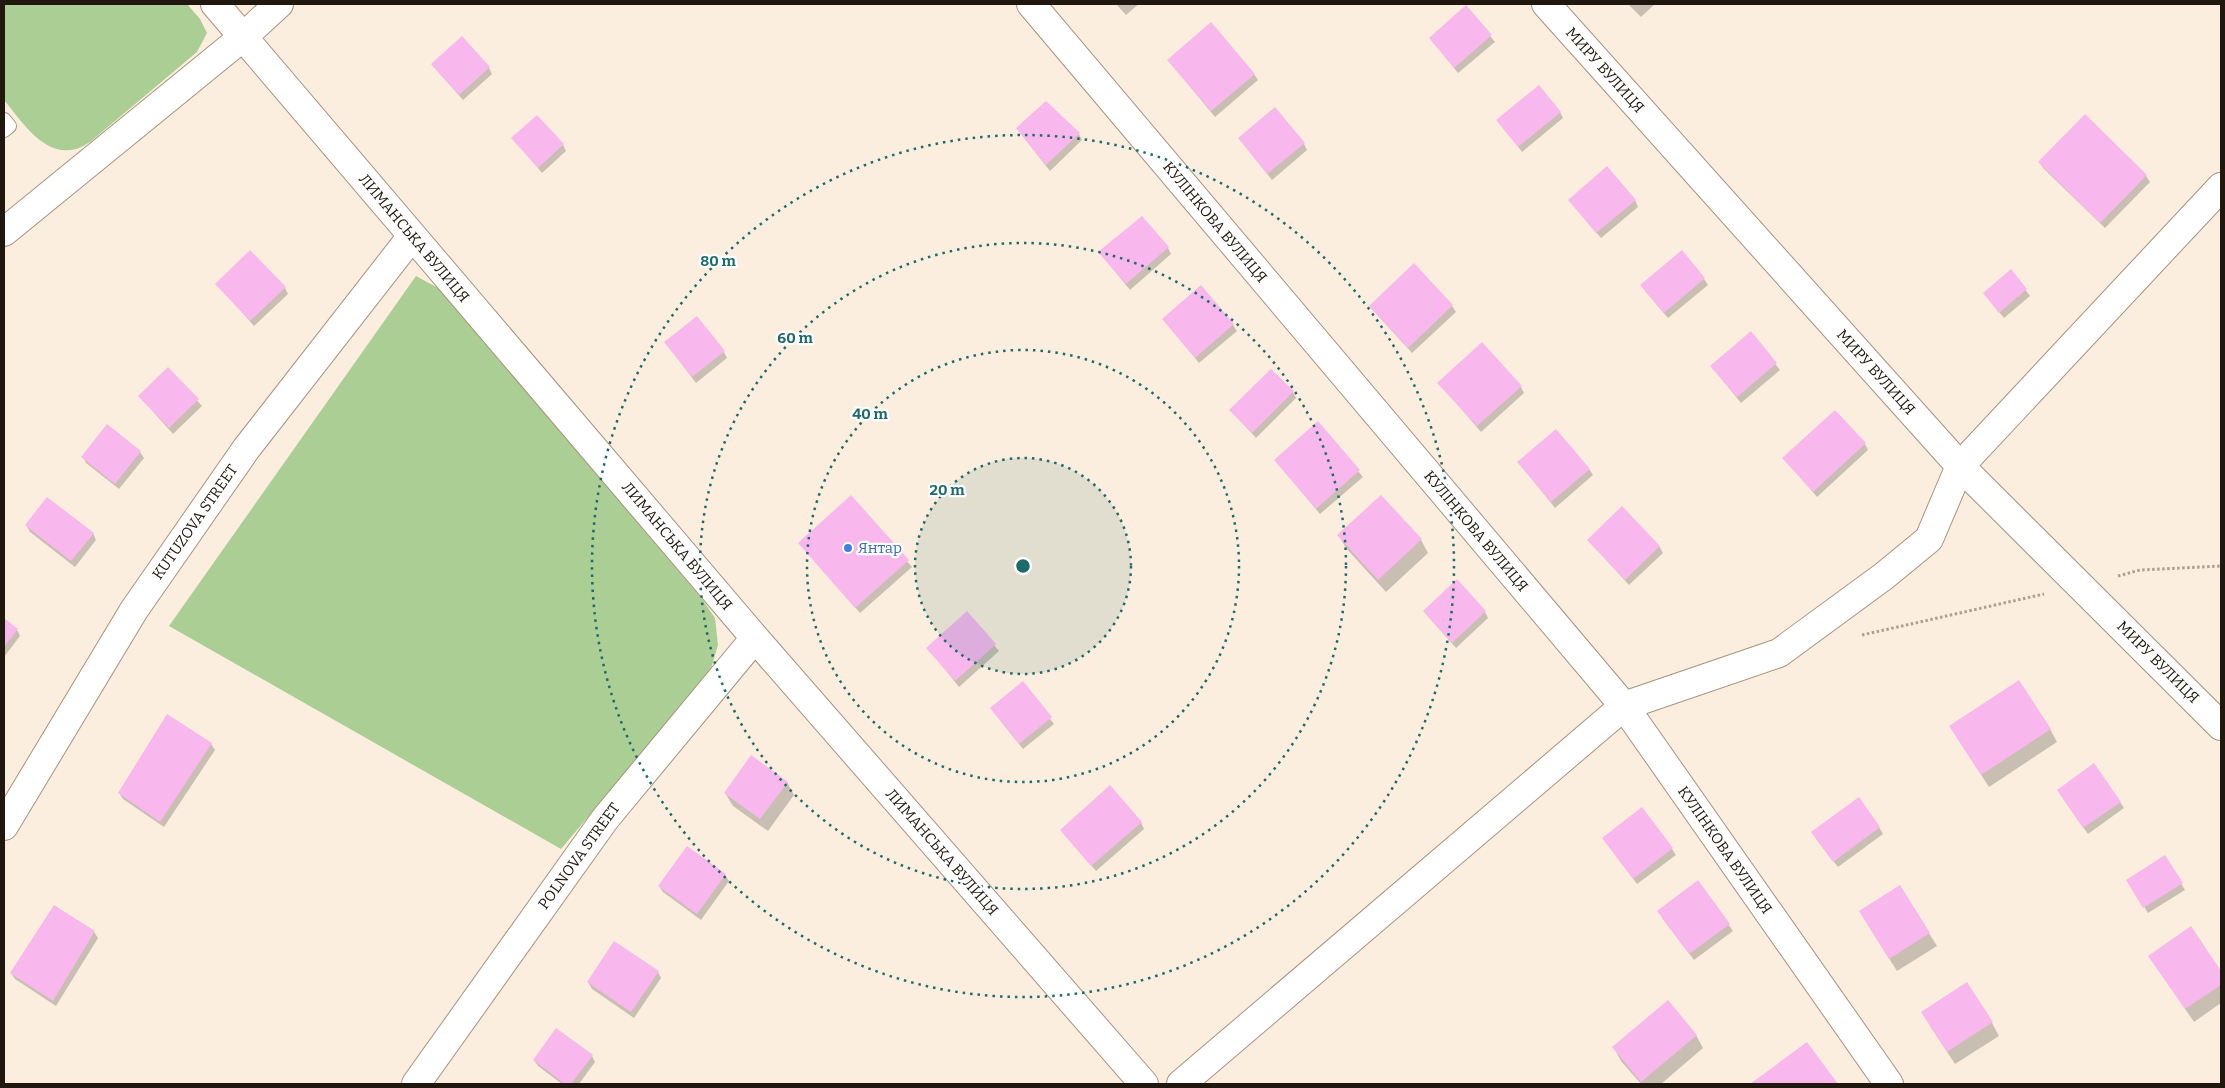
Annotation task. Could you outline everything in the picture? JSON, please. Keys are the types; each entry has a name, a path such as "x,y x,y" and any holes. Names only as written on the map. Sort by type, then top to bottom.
{"street":[{"name":"ЛИМАНСЬКА ВУЛИЦЯ","path":"215,4 755,638 1144,1084"},
{"path":"4,232 243,37 279,4"},
{"name":"КУЛІНКОВА ВУЛИЦЯ","path":"1031,4 1624,706 1889,1084"},
{"name":"МИРУ ВУЛИЦЯ","path":"1546,4 1960,466 2221,726"},
{"path":"1181,1084 1624,706 1779,653 1884,576 1929,539 1960,466 2221,187"},
{"name":"KUTUZOVA STREET","path":"4,826 134,610 246,449 412,236"},
{"name":"POLNOVA STREET","path":"416,1084 605,818 755,638"}],"lane":[{"path":"4,120 9,126 4,130"}],"path":[{"path":"1855,636 2082,586 2140,570 2221,566"}],"green space":[{"path":"4,4 187,4 200,19 207,33 197,52 90,142 78,148 64,150 44,143 34,135 4,100"},
{"path":"416,276 440,289 702,599 715,618 718,645 710,672 561,849 169,626"}],"building":[{"path":"1466,5 1492,35 1454,68 1429,38"},
{"path":"1211,22 1255,74 1211,111 1167,60"},
{"path":"462,36 490,67 459,95 431,64"},
{"path":"1539,85 1561,112 1518,147 1496,120"},
{"path":"1046,101 1080,133 1046,165 1016,128"},
{"path":"1275,107 1305,143 1267,174 1238,138"},
{"path":"2085,114 2147,175 2100,223 2038,162"},
{"path":"537,115 564,144 538,168 511,138"},
{"path":"1607,166 1636,200 1596,233 1568,200"},
{"path":"1142,216 1169,247 1126,284 1098,252"},
{"path":"250,250 286,287 250,321 215,284"},
{"path":"1682,250 1705,278 1664,313 1640,285"},
{"path":"1414,263 1453,305 1408,348 1369,306"},
{"path":"2011,269 2027,289 1999,313 1983,293"},
{"path":"1201,285 1234,324 1195,358 1162,319"},
{"path":"697,316 725,351 692,377 664,342"},
{"path":"1751,331 1777,363 1737,397 1710,366"},
{"path":"1482,342 1522,386 1477,426 1437,383"},
{"path":"168,367 199,399 169,428 138,396"},
{"path":"1271,369 1294,391 1252,433 1229,410"},
{"path":"1835,410 1866,443 1813,492 1782,458"},
{"path":"1318,421 1360,470 1316,509 1274,460"},
{"path":"107,424 141,451 115,484 81,457"},
{"path":"1556,429 1590,469 1551,502 1517,462"},
{"path":"851,495 909,560 855,608 798,543"},
{"path":"1381,495 1422,539 1378,580 1337,535"},
{"path":"47,497 94,533 71,561 25,525"},
{"path":"1622,506 1660,546 1625,580 1587,540"},
{"path":"1457,579 1486,611 1452,643 1423,611"},
{"path":"967,611 996,644 955,681 926,648"},
{"path":"4,618 18,629 4,647"},
{"path":"2019,680 2051,729 1981,775 1949,726"},
{"path":"1023,681 1052,717 1019,744 990,708"},
{"path":"167,714 212,743 160,822 118,793"},
{"path":"751,755 788,782 760,819 724,793"},
{"path":"2094,763 2121,802 2083,828 2057,790"},
{"path":"1110,785 1142,822 1091,866 1060,830"},
{"path":"1859,797 1880,827 1833,862 1811,832"},
{"path":"1642,807 1673,848 1633,879 1602,838"},
{"path":"687,846 726,874 697,914 658,886"},
{"path":"2165,855 2183,883 2143,908 2126,880"},
{"path":"1698,880 1730,924 1689,954 1657,911"},
{"path":"1900,885 1930,933 1889,959 1859,911"},
{"path":"54,905 95,931 53,1001 10,973"},
{"path":"2191,926 2221,971 2221,985 2185,1009 2148,956"},
{"path":"614,941 659,971 631,1012 587,982"},
{"path":"1967,982 1993,1022 1947,1052 1921,1012"},
{"path":"1668,1000 1697,1035 1641,1082 1612,1047"},
{"path":"556,1028 593,1055 571,1084 565,1084 533,1060"},
{"path":"1807,1042 1838,1084 1750,1084"}],"place":[{"name":"Янтар","path":"848,548"}]}
